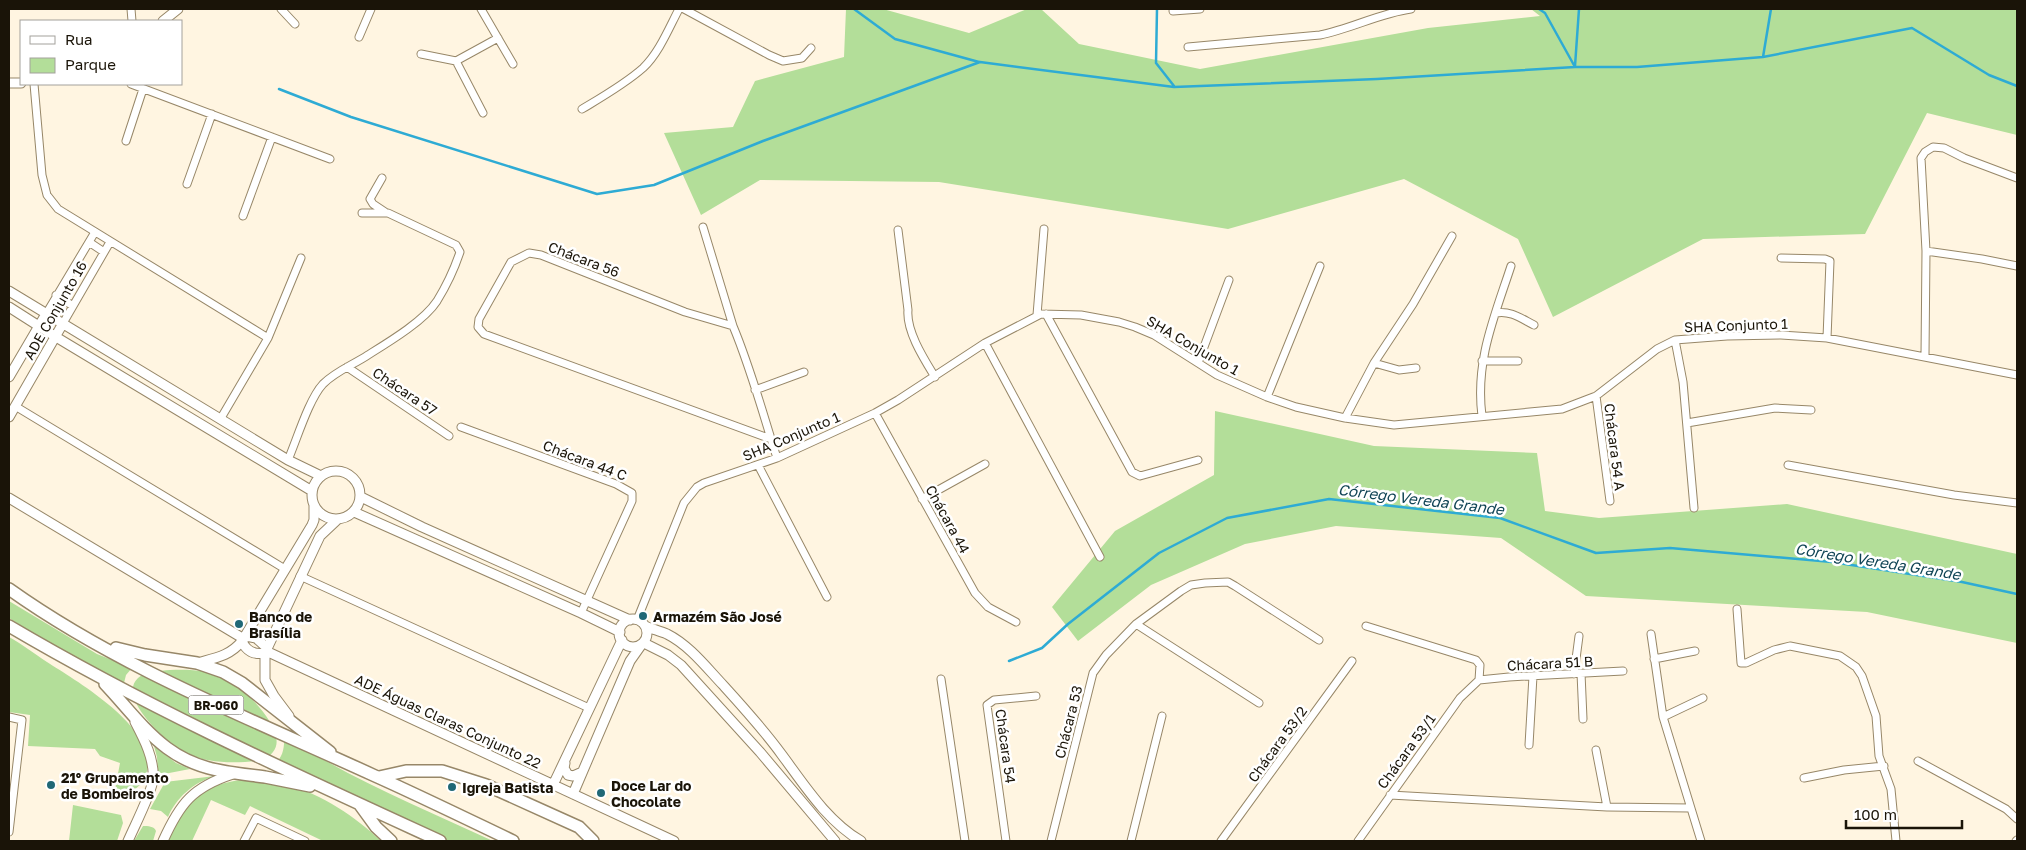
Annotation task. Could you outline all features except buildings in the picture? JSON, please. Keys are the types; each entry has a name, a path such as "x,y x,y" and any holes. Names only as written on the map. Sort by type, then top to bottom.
{"highway":[{"path":"9,580 25,600"},
{"name":"BR-060","path":"9,589 98,644 220,707 379,777 513,841"},
{"name":"BR-060","path":"9,626 97,676 192,725 440,841"},
{"path":"98,644 145,655 197,663 223,672 242,684 323,745 338,760"},
{"path":"97,676 166,748 184,758 216,771 324,788"},
{"path":"379,777 406,771 442,771 486,785 579,827 593,841"},
{"path":"358,803 376,828 391,841"}],"street":[{"path":"165,20 178,9"},
{"path":"281,9 296,24"},
{"path":"359,37 371,9"},
{"path":"481,9 513,64"},
{"path":"582,110 644,67 661,44 679,9"},
{"path":"684,9 783,61 794,61 802,58 811,48"},
{"path":"1173,11 1200,9"},
{"path":"1188,47 1320,35 1335,32 1394,12 1411,9"},
{"path":"421,54 456,61 498,38"},
{"path":"456,61 483,113"},
{"path":"34,85 42,175 46,195 58,209 268,338"},
{"path":"134,85 330,159"},
{"path":"126,141 143,88"},
{"path":"187,184 212,114"},
{"path":"243,216 272,137"},
{"path":"1924,356 1926,251 1922,158 1925,152 1932,147 1944,148 1964,158 2017,178"},
{"path":"288,460 317,392 330,378 401,332 430,309 437,301 460,252 456,245 388,214 370,200 382,178"},
{"path":"362,213 388,214"},
{"path":"703,226 733,326 777,458"},
{"path":"1037,315 1044,229"},
{"path":"898,230 908,310 907,317 920,351 934,377"},
{"name":"ADE Conjunto 16","path":"9,377 95,232"},
{"path":"1345,418 1374,363 1413,304 1452,236"},
{"path":"89,242 104,252"},
{"name":"ADE Conjunto 16","path":"9,417 110,242"},
{"path":"1926,251 2017,266"},
{"name":"Chácara 56","path":"733,326 685,312 541,255 529,253 511,262 478,323 480,330 484,334 771,439"},
{"path":"221,418 268,338 301,258"},
{"path":"1781,258 1826,259 1830,261 1827,338"},
{"path":"1267,397 1320,266"},
{"path":"1482,416 1479,395 1482,361 1511,266"},
{"path":"1198,363 1229,280"},
{"path":"9,291 62,325 221,418 288,460 321,476"},
{"path":"56,295 73,306"},
{"path":"9,307 312,491"},
{"path":"1496,313 1511,314 1534,325"},
{"path":"1046,314 1132,472 1140,476 1198,460"},
{"name":"SHA Conjunto 1","path":"633,620 684,503 697,487 777,458 874,413 934,377 985,343 1037,315 1081,315 1135,326 1154,335 1233,384 1267,397 1296,407 1345,418 1394,425 1562,409 1596,396 1657,348 1675,340 1727,336 1781,335 1827,338 2017,375"},
{"path":"1675,340 1683,382 1694,508"},
{"path":"985,343 1100,557"},
{"path":"1482,361 1518,361"},
{"path":"1374,363 1399,370 1416,368"},
{"name":"Chácara 57","path":"347,367 450,436"},
{"path":"755,390 804,372"},
{"name":"Chácara 54 A","path":"1596,396 1610,501"},
{"path":"15,406 285,569"},
{"path":"1687,423 1775,408 1811,410"},
{"name":"Chácara 44","path":"874,413 981,601 1016,622"},
{"name":"Chácara 44 C","path":"461,427 616,484 632,492 632,501 581,613"},
{"path":"922,499 985,464"},
{"path":"758,465 828,597"},
{"path":"1788,465 1954,495 2017,503"},
{"path":"197,663 224,656 236,648 244,639 312,526 314,520 312,491 321,476 336,471 344,472 356,482 361,497 354,512 348,517 337,520 320,536 266,651 265,680 274,696 298,728"},
{"path":"361,497 422,528 666,634 682,644 705,666 774,743 811,794 847,833 861,841"},
{"path":"9,498 244,639 256,638 266,651"},
{"path":"314,506 322,516 337,520"},
{"path":"354,512 581,613 621,636 628,646 638,646 643,643"},
{"path":"415,540 422,528"},
{"path":"300,576 589,708"},
{"name":"Chácara 53","path":"1051,841 1093,673 1106,655 1136,624 1191,585 1228,582 1319,640"},
{"path":"549,599 555,586"},
{"path":"1737,609 1741,663 1746,663 1774,650 1790,646 1840,656 1856,667 1865,683 1876,716 1879,756 1891,789 1896,841"},
{"path":"553,785 616,652 623,624 633,620"},
{"path":"1136,624 1259,703"},
{"path":"573,794 630,661 647,635 645,626"},
{"path":"1366,626 1476,660 1480,665 1479,680"},
{"path":"1651,634 1663,717 1701,841"},
{"path":"1579,636 1578,673 1583,718"},
{"path":"244,639 245,647 251,652 259,654 266,651"},
{"path":"643,643 668,655 681,665 760,752 836,841 847,833"},
{"name":"ADE Águas Claras Conjunto 22","path":"266,651 674,841"},
{"path":"1654,659 1695,651"},
{"path":"616,652 624,653 630,661"},
{"name":"Chácara 53/2","path":"1221,841 1352,661"},
{"name":"Chácara 51 B","path":"1479,680 1623,671"},
{"path":"1529,746 1533,676"},
{"path":"941,679 965,841"},
{"name":"Chácara 53/1","path":"1358,841 1460,698 1479,680"},
{"name":"Chácara 54","path":"1006,841 987,704 994,700 1036,696"},
{"path":"1663,717 1703,698"},
{"path":"128,841 153,782 153,766 145,742 129,710"},
{"path":"1131,841 1162,716"},
{"path":"9,717 22,719 9,827"},
{"path":"1596,750 1607,807"},
{"path":"1918,761 2006,809 2017,819"},
{"path":"565,762 564,768 568,775 573,776 582,772"},
{"path":"1804,778 1844,770 1884,766"},
{"path":"9,770 17,771"},
{"path":"162,841 176,814 185,802 204,786 234,774"},
{"path":"1390,795 1607,807 1690,808"},
{"path":"244,841 255,818 305,841"}],"green space":[{"path":"846,9 883,9 969,33 1027,9 1041,9 1079,44 1200,69 1428,28 1540,16 1531,9 2017,9 2017,135 1927,113 1865,234 1703,239 1553,317 1518,239 1404,179 1228,229 939,182 760,180 701,215 664,133 733,127 755,81 844,57"},
{"path":"1215,411 1374,446 1537,453 1545,511 1599,518 1787,504 2017,554 2017,643 1867,612 1586,596 1501,538 1336,526 1245,544 1151,585 1078,641 1052,607 1115,531 1214,475"},
{"path":"9,601 97,654 132,668 126,675 122,691 9,618"},
{"path":"9,637 97,695 131,726 142,743 148,760 145,777 140,785 124,794 114,795 120,763 100,756 95,749 28,746 30,715 9,712"},
{"path":"170,670 206,672 219,675 234,683 253,700 270,722 277,743 273,752 264,758 253,761 222,762 186,753 168,741 147,720 139,708 134,697 133,687 138,678 145,674"},
{"path":"284,735 360,779 493,841 447,841 375,807 288,772 267,769 276,763 282,755"},
{"path":"154,746 176,763 190,769 164,774 158,773"},
{"path":"215,776 200,782 181,797 168,817 161,811 150,809 165,782"},
{"path":"248,779 287,785 313,794 350,815 381,841 323,841 250,806 245,815 211,800 192,841 167,841 176,821 189,802 196,796 221,784"},
{"path":"73,805 121,815 123,823 117,841 69,841"},
{"path":"143,826 155,829 153,841 134,841"}],"waterway":[{"path":"854,9 895,39 979,62"},
{"path":"1157,9 1156,63 1174,86"},
{"path":"1539,9 1545,13 1575,67"},
{"path":"1575,66 1579,9"},
{"path":"1763,57 1771,9"},
{"path":"279,89 351,117 597,194 654,185 763,141 980,62 1174,87 1377,79 1575,67 1637,67 1763,57 1912,28 1989,75 2017,86"},
{"name":"Córrego Vereda Grande","path":"1009,661 1042,648 1068,624 1159,553 1227,518 1329,499 1500,518 1596,553 1670,548 1832,562 1962,582 2017,594"}],"place":[{"name":"Armazém São José","path":"643,616"},
{"name":"Banco de Brasília","path":"239,624"},
{"name":"21° Grupamento de Bombeiros","path":"51,785"},
{"name":"Igreja Batista","path":"452,787"},
{"name":"Doce Lar do Chocolate","path":"601,793"}]}
